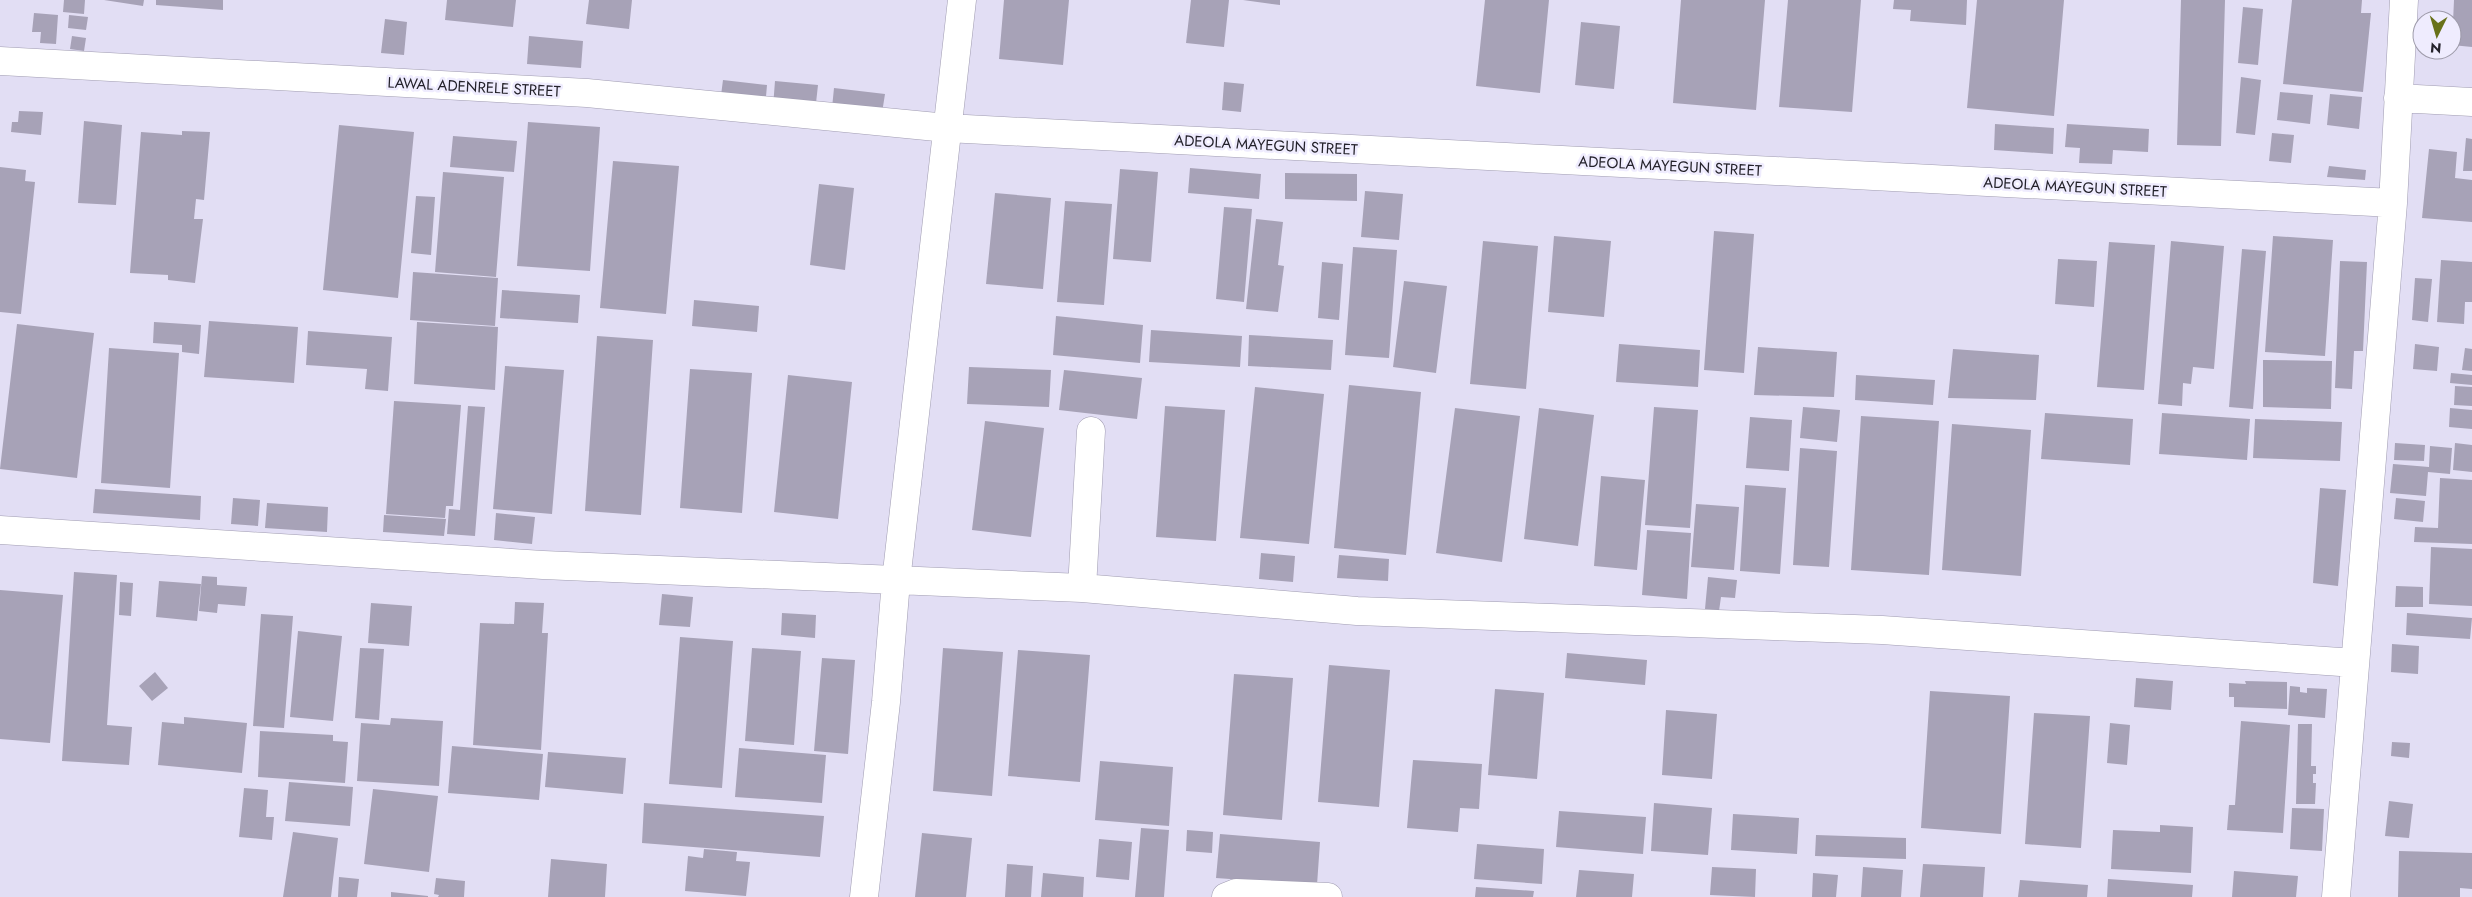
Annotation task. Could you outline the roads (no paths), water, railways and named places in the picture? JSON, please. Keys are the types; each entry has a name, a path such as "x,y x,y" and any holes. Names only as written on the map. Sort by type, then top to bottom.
{"street":[{"path":"864,897 888,682 896,582 962,0"},
{"path":"2336,897 2393,203 2404,0"},
{"name":"LAWAL ADENRELE STREET","path":"0,61 587,93 947,128"},
{"path":"2398,98 2472,102"},
{"name":"ADEOLA MAYEGUN STREET","path":"947,128 2393,203"},
{"path":"1082,588 1091,431"},
{"path":"0,530 543,565 896,582 1082,588 1357,610 1882,630 2355,663"},
{"path":"1226,897 1236,893 1328,897"}]}
